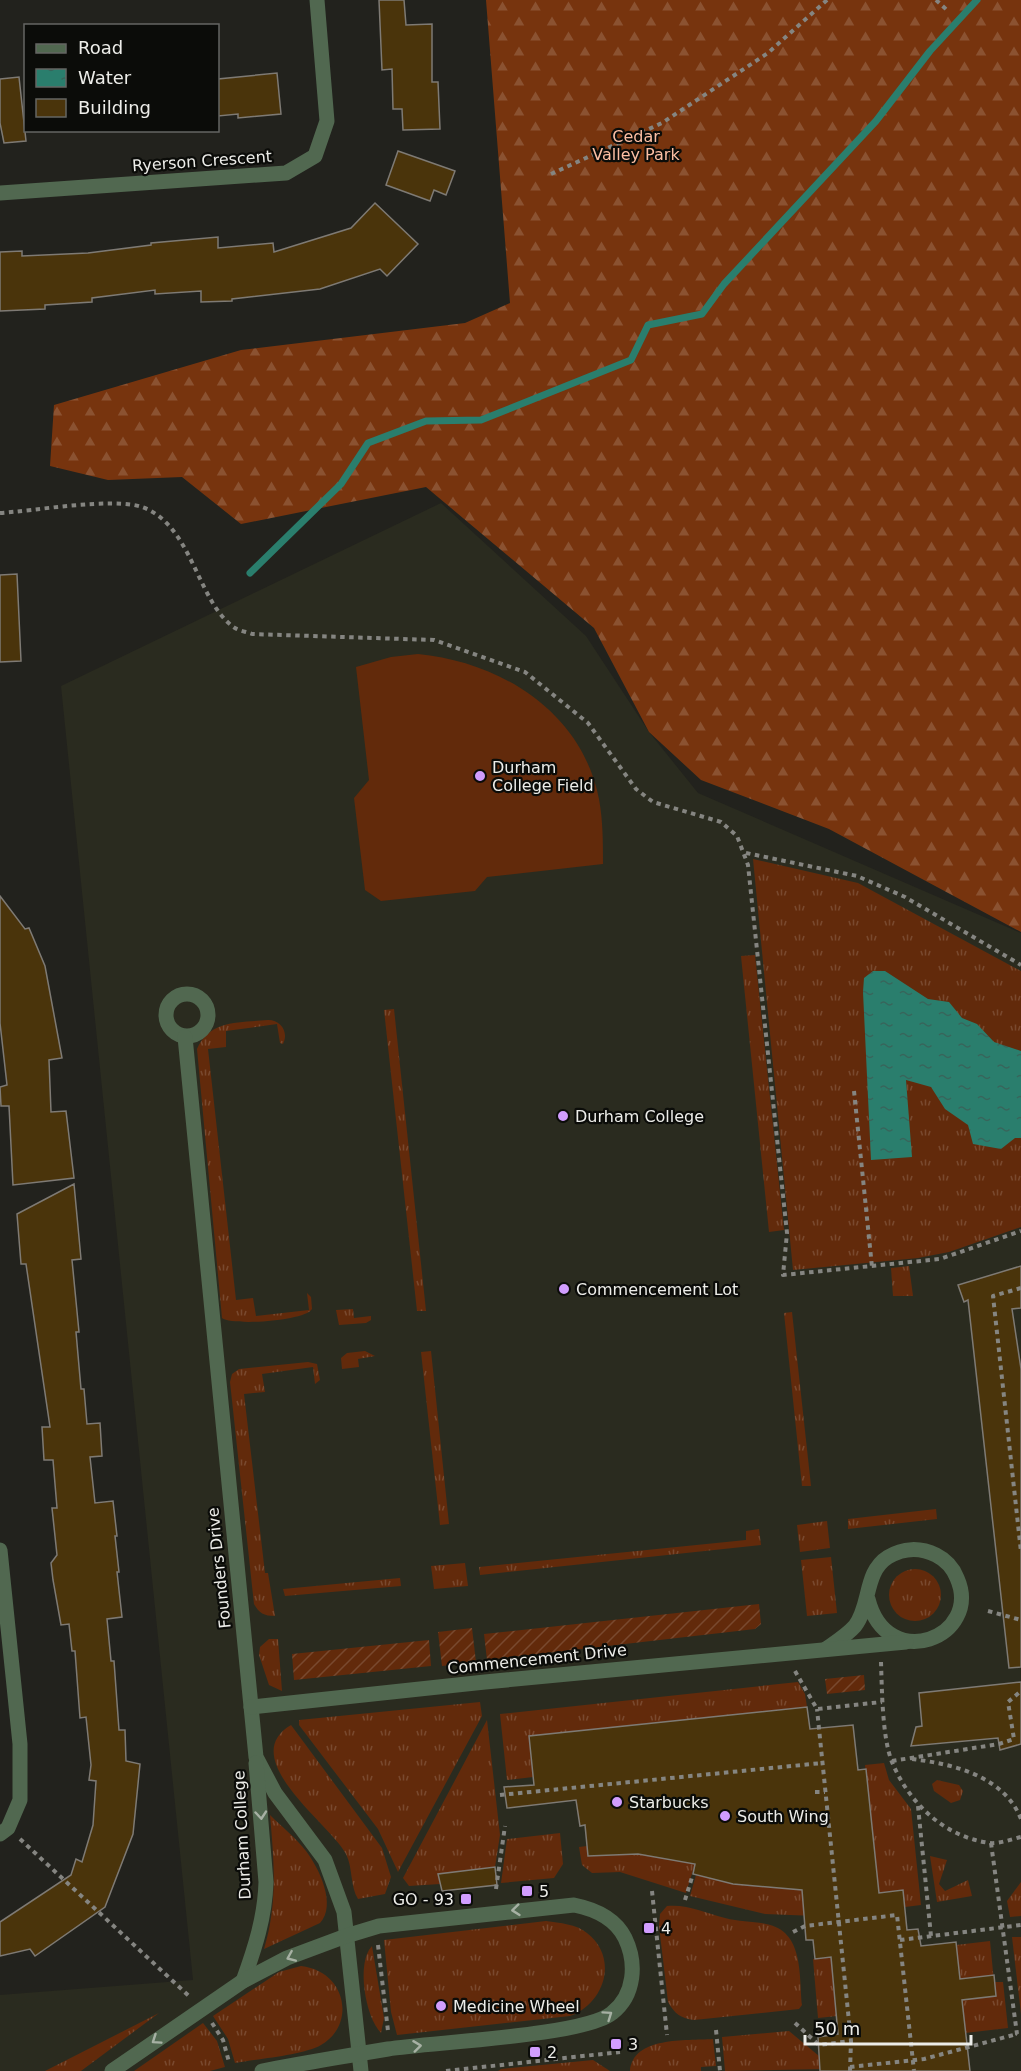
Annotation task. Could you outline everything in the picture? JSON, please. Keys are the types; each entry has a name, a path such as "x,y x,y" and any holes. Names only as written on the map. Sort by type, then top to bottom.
{"street":[{"name":"Ryerson Crescent","path":"0,193 286,173 315,156 327,121 317,0"},
{"name":"Founders Drive","path":"185,1037 256,1757 275,1793 325,1860 344,1912 361,2071"},
{"name":"Commencement Drive","path":"251,1707 784,1652 826,1649 881,1645 906,1642 922,1642 937,1637 949,1628 957,1615 961,1600 960,1585 954,1571 944,1559 930,1552 915,1549 900,1551 886,1559 875,1570 869,1584 868,1599 856,1625 826,1649"},
{"path":"0,1550 20,1744 20,1800 4,1831"},
{"path":"868,1599 872,1614 880,1627 892,1637 906,1642"},
{"name":"Durham College","path":"243,1981 255,1948 265,1902 266,1882 256,1757"},
{"path":"112,2071 243,1981 287,1958 379,1926 574,1905 593,1909 621,1931 629,1946 633,1967 631,1986 624,2002 600,2021 581,2026 360,2055 262,2071"}],"path":[{"path":"551,174 662,123 768,53 827,0"},
{"path":"936,0 948,11"},
{"path":"0,513 102,504 142,507 173,528 221,613 235,628 252,634 434,640 525,672 588,723 636,789 653,802 721,822 737,836 746,853 787,1233 783,1275 940,1259 1021,1231"},
{"path":"746,853 857,876 905,897 1021,964"},
{"path":"854,1091 872,1267"},
{"path":"1021,1288 993,1296 1021,1552"},
{"path":"1013,1484 1021,1483"},
{"path":"988,1611 1021,1620"},
{"path":"881,1645 882,1702 892,1761 918,1804 946,1829 991,1843 1021,1837"},
{"path":"784,1652 817,1709 851,2041 850,2069 913,2061 1019,2035 991,1843"},
{"path":"892,1761 999,1744 1014,1739 1008,1702 1021,1691"},
{"path":"817,1709 882,1702"},
{"path":"904,1759 960,1768 988,1780 1010,1799 1021,1819"},
{"path":"500,1794 822,1763"},
{"path":"815,1792 825,1792"},
{"path":"918,1804 931,1936"},
{"path":"496,1889 505,1826"},
{"path":"4,1831 192,1999"},
{"path":"685,1900 693,1874"},
{"path":"652,1890 667,2035"},
{"path":"793,1932 805,1926 897,1915 914,2071"},
{"path":"900,1940 1021,1925"},
{"path":"378,1942 388,2031"},
{"path":"210,2020 223,2040 229,2062"},
{"path":"795,2023 819,2045 851,2041"},
{"path":"716,2030 720,2071"},
{"path":"446,2071 620,2052"}],"shaded area":[{"name":"Durham College","path":"441,503 586,636 649,732 698,793 1021,933 1021,2071 0,2071 0,1995 193,1980 61,686"}],"green space":[{"name":"Cedar Valley Park","path":"486,0 1021,0 1021,932 829,829 701,780 649,732 594,628 426,487 241,524 182,477 108,480 50,466 54,405 241,350 465,323 510,303"},
{"name":"Durham College Field","path":"418,654 449,659 507,680 533,697 556,717 575,741 590,768 599,799 603,864 487,877 475,891 381,901 365,890 354,798 369,780 356,667 391,657"},
{"path":"753,859 858,883 1021,971 1021,1227 949,1252 918,1258 793,1270"},
{"path":"755,955 784,1230 769,1232 741,956"},
{"path":"394,1009 426,1311 417,1311 384,1010"},
{"path":"268,1020 277,1022 283,1028 285,1040 283,1044 280,1043 277,1024 226,1031 226,1047 208,1049 236,1300 253,1298 256,1316 309,1310 307,1293 311,1297 312,1309 297,1317 240,1322 222,1318 197,1049 203,1039 218,1027"},
{"path":"909,1266 913,1296 893,1296 891,1268"},
{"path":"353,1309 354,1318 371,1316 371,1320 366,1323 339,1325 336,1310"},
{"path":"792,1312 811,1486 802,1486 784,1313"},
{"path":"365,1351 375,1356 358,1359 359,1367 342,1369 341,1358 347,1353"},
{"path":"431,1351 449,1524 440,1525 421,1352"},
{"path":"308,1362 317,1364 320,1380 315,1384 313,1367 262,1374 265,1392 244,1394 265,1573 268,1573 275,1616 268,1615 260,1612 254,1604 230,1382 232,1374 239,1369"},
{"path":"936,1509 937,1519 848,1529 848,1519"},
{"path":"827,1521 830,1548 800,1552 797,1525"},
{"path":"759,1529 761,1545 480,1575 479,1567 746,1540 746,1531"},
{"path":"831,1557 837,1613 807,1616 801,1560"},
{"path":"465,1563 468,1586 434,1589 431,1566"},
{"path":"910,1569 920,1569 934,1576 941,1595 934,1614 920,1621 910,1621 900,1617 893,1610 889,1600 889,1590 893,1580 900,1573"},
{"path":"400,1578 401,1586 285,1596 283,1589"},
{"path":"759,1604 761,1624 755,1629 487,1660 484,1634"},
{"path":"472,1628 476,1662 442,1666 438,1632"},
{"path":"269,1639 278,1639 282,1691 269,1685 259,1655 260,1647"},
{"path":"429,1640 431,1666 294,1680 292,1654"},
{"path":"864,1675 865,1690 827,1694 825,1679"},
{"path":"798,1682 805,1694 807,1707 529,1736 533,1777 507,1780 500,1714"},
{"path":"480,1702 482,1716 398,1872 378,1829 299,1725 299,1720"},
{"path":"487,1720 500,1835 495,1867 439,1874 440,1884 409,1886 403,1878"},
{"path":"291,1725 382,1848 391,1877 385,1894 358,1899 346,1854 292,1791 280,1773 274,1755 277,1739"},
{"path":"884,1763 889,1780 911,1809 921,1905 905,1907 903,1890 879,1893 865,1765"},
{"path":"937,1780 959,1785 963,1791 960,1800 951,1803 934,1791 932,1784"},
{"path":"270,1815 298,1841 311,1858 321,1877 327,1907 320,1923 264,1949 273,1899 274,1866"},
{"path":"560,1833 563,1864 554,1878 501,1883 507,1839"},
{"path":"587,1846 588,1855 638,1854 695,1864 686,1893 620,1872 592,1873 582,1865 579,1847"},
{"path":"930,1856 947,1860 939,1884 945,1891 968,1880 972,1896 937,1902"},
{"path":"696,1875 733,1884 802,1890 816,1916 765,1914 690,1896"},
{"path":"1021,1882 1021,1916 1010,1917 1007,1901"},
{"path":"667,1906 689,1908 730,1919 766,1924 778,1928 787,1935 797,1956 799,1968 802,2005 799,2009 694,2020 678,2015 668,2002 659,1926 660,1914"},
{"path":"546,1921 568,1924 583,1930 597,1943 603,1955 604,1979 592,2001 582,2010 570,2016 397,2035 391,2012 384,1940"},
{"path":"1012,1937 1021,1937 1021,2014"},
{"path":"990,1941 994,1982 1003,1982 1008,2028 965,2033 956,1945"},
{"path":"372,1946 384,2018 381,2033 371,2015 364,1990 364,1964"},
{"path":"831,1957 837,2016 818,2018 813,1959"},
{"path":"301,1966 316,1970 337,1988 342,2012 339,2024 332,2036 321,2045 303,2051 235,2063 228,2039 213,2016 279,1972"},
{"path":"159,2013 81,2071 45,2071"},
{"path":"203,2023 217,2041 225,2067 210,2071 134,2071"},
{"path":"789,2031 819,2056 824,2056 825,2069 725,2071 722,2037"},
{"path":"713,2039 716,2066 701,2067 701,2071 630,2071 633,2060 650,2046 676,2041"},
{"path":"593,2060 610,2071 498,2071 501,2069"}],"water":[{"path":"873,971 885,971 928,999 949,1002 962,1018 977,1024 994,1042 1021,1051 1021,1138 1015,1138 1001,1149 973,1144 968,1125 945,1109 931,1087 906,1080 912,1157 871,1160 863,992 864,978"}],"building":[{"path":"379,0 404,0 406,25 432,24 432,82 438,82 440,129 403,130 402,109 393,109 392,69 382,70"},
{"path":"277,73 281,114 238,118 238,114 219,116 219,79"},
{"path":"19,77 26,141 4,143 0,123 0,79"},
{"path":"398,151 455,171 446,195 434,190 430,201 386,185"},
{"path":"375,203 418,244 387,276 380,269 320,289 232,299 232,301 201,302 201,291 155,294 155,290 92,298 92,302 45,305 45,309 0,311 0,252 22,251 22,256 88,253 151,245 151,243 218,237 218,248 273,243 274,252 351,228"},
{"path":"17,574 21,661 0,662 0,575"},
{"path":"0,896 25,929 29,928 45,966 62,1058 49,1060 51,1112 66,1111 74,1178 13,1185 9,1106 1,1106 0,1087 7,1085 0,1023"},
{"path":"74,1184 81,1259 72,1260 79,1332 76,1332 81,1389 84,1389 87,1424 100,1423 102,1456 90,1457 95,1503 113,1501 117,1536 115,1536 119,1572 117,1572 122,1617 107,1619 111,1661 114,1661 119,1730 125,1730 126,1761 140,1764 133,1834 105,1907 35,1956 30,1949 0,1956 0,1922 71,1875 76,1859 82,1862 93,1825 96,1781 89,1780 91,1765 86,1717 80,1718 75,1651 72,1651 69,1624 61,1625 53,1580 51,1563 57,1555 52,1508 57,1508 53,1460 44,1460 42,1427 50,1427 26,1264 21,1264 17,1214"},
{"path":"1021,1266 1021,1308 1012,1309 1021,1369 1021,1667 1009,1668 968,1300 964,1302 958,1285"},
{"path":"1021,1682 1021,1744 1000,1750 998,1738 911,1746 916,1727 922,1726 919,1693"},
{"name":"South Wing","path":"807,1707 810,1729 853,1725 858,1770 866,1769 879,1893 903,1890 907,1930 918,1929 921,1946 956,1942 960,1979 994,1975 996,1996 962,2000 970,2071 820,2071 818,2037 838,2034 831,1957 815,1959 813,1940 806,1940 802,1890 733,1884 693,1874 695,1864 638,1854 588,1856 585,1825 580,1826 576,1800 507,1808 504,1787 534,1785 529,1736"},
{"path":"495,1867 497,1885 442,1891 438,1874"}],"waterway":[{"path":"250,573 341,484 368,443 426,421 481,420 631,360 648,325 702,314 724,284 876,121 930,51 977,0"}],"place":[{"name":"Durham College Field","path":"480,776"},
{"name":"Durham College","path":"563,1116"},
{"name":"Commencement Lot","path":"564,1289"},
{"name":"Starbucks","path":"617,1802"},
{"name":"South Wing","path":"725,1816"},
{"name":"5","path":"527,1891"},
{"name":"GO - 93","path":"466,1899"},
{"name":"4","path":"649,1928"},
{"name":"Medicine Wheel","path":"441,2006"},
{"name":"3","path":"616,2044"},
{"name":"2","path":"535,2052"}]}
